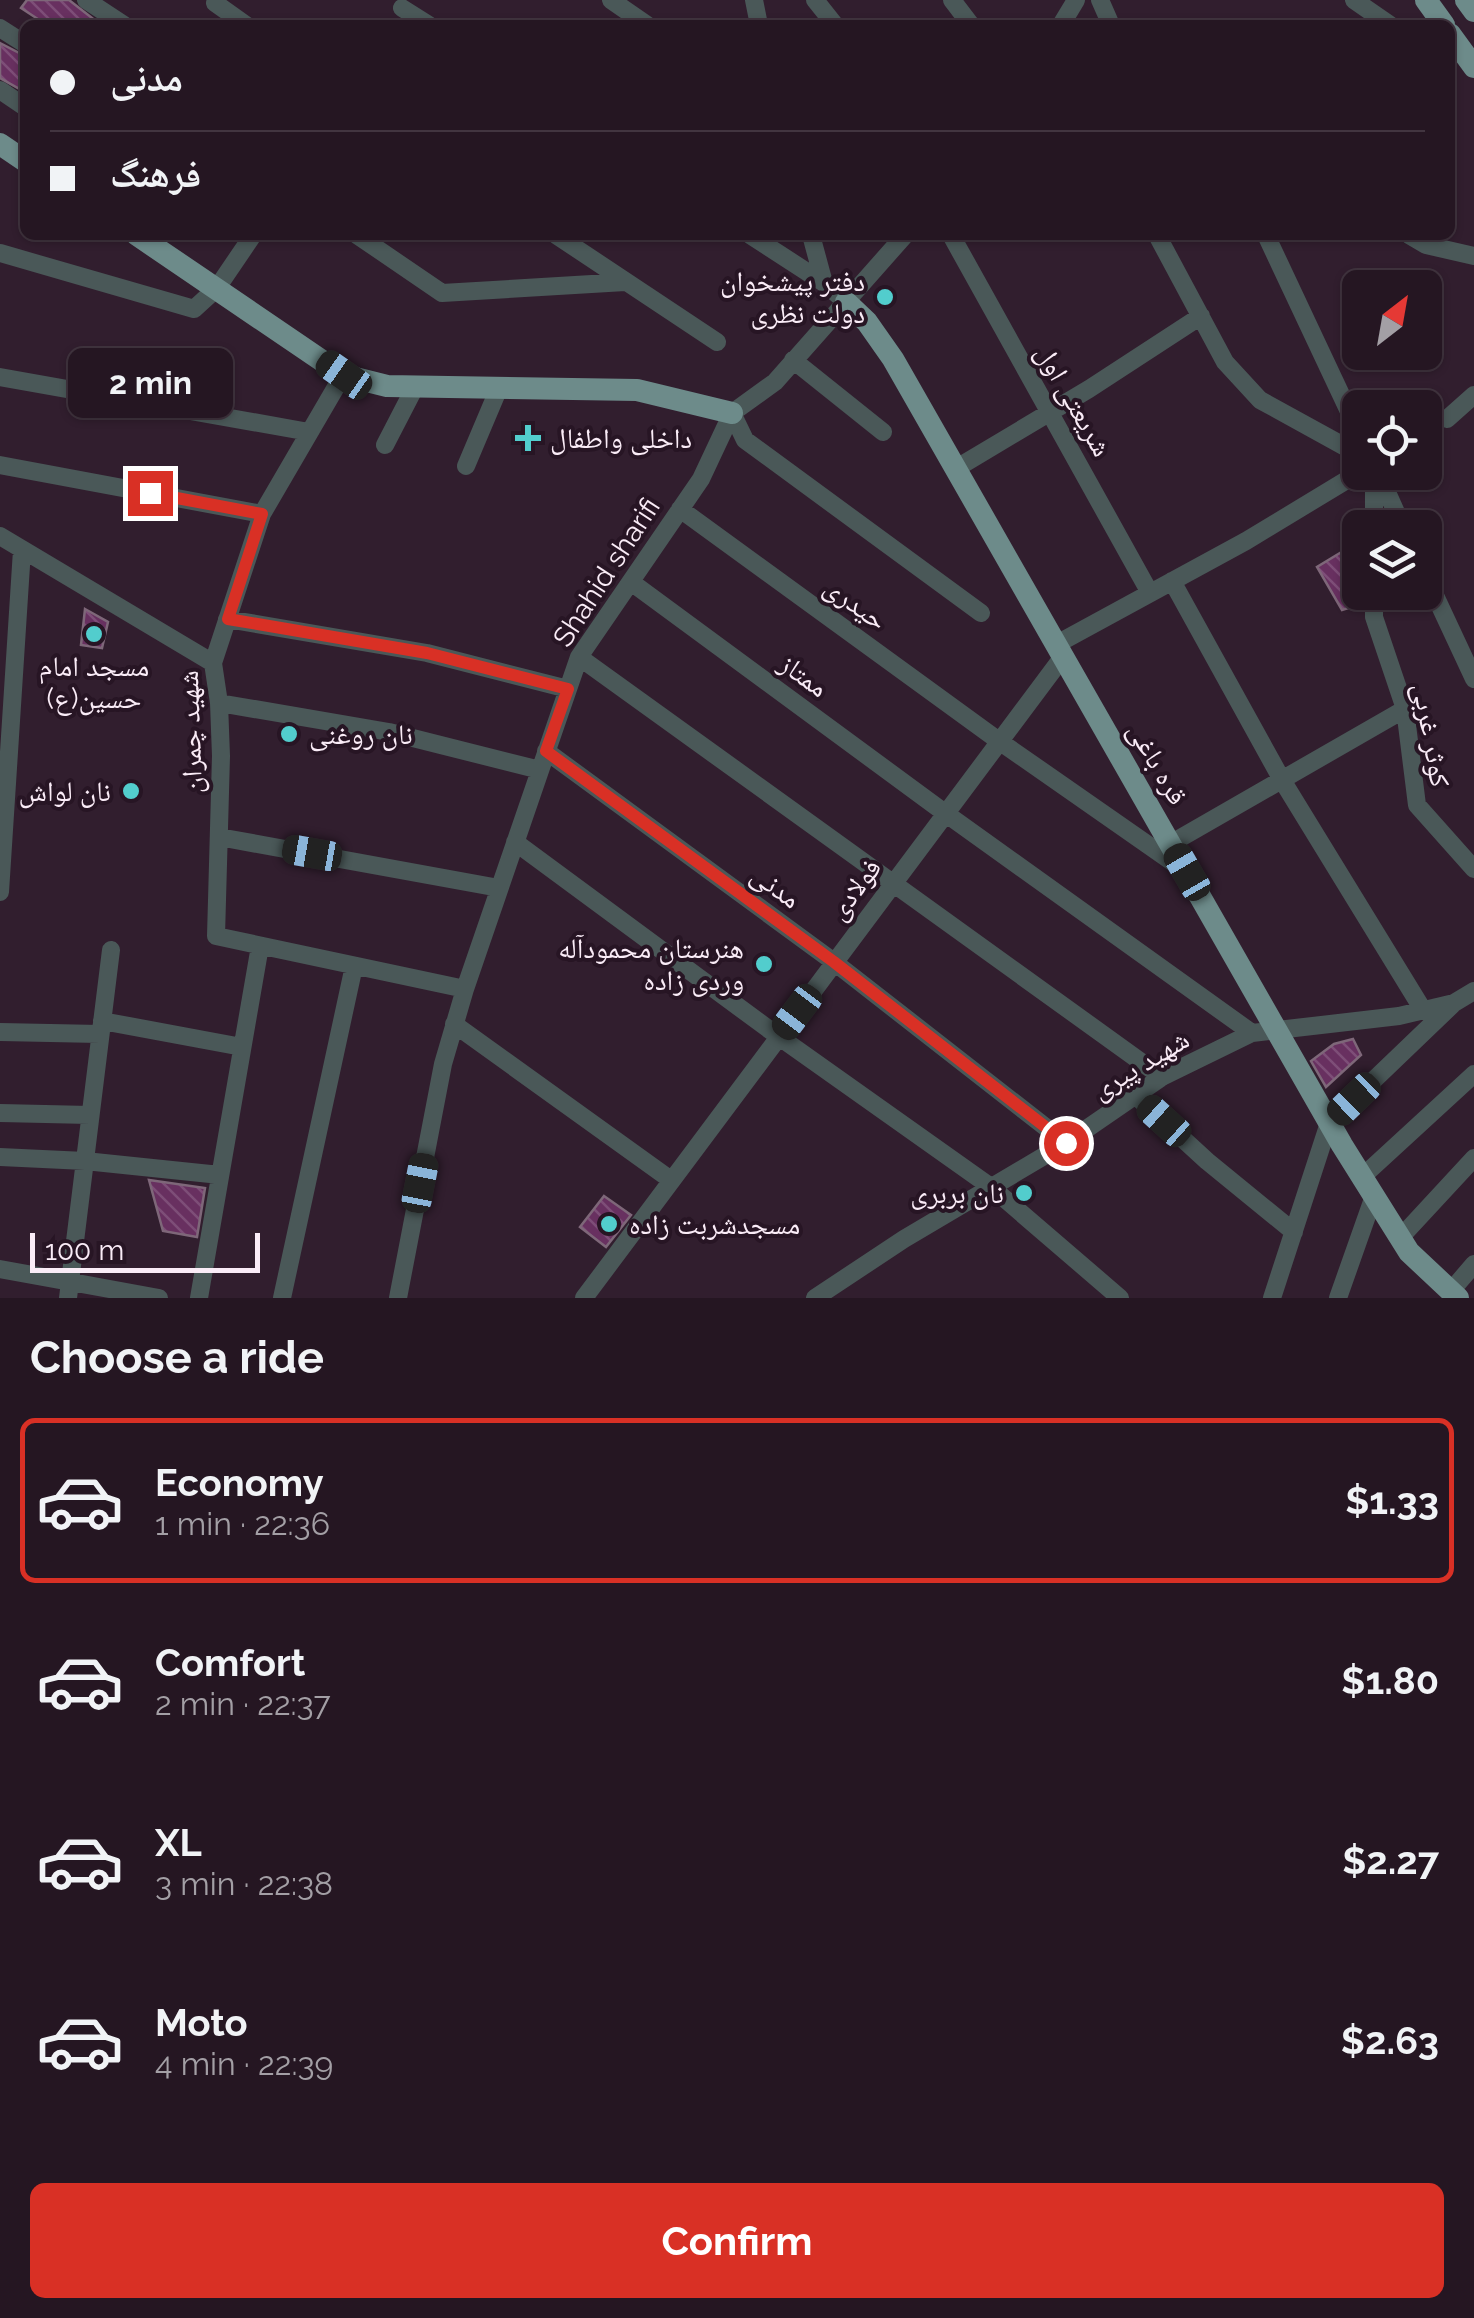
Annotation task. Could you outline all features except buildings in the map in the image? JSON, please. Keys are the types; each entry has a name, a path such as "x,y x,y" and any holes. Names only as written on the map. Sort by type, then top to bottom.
{"main road":[{"path":"1466,0 1474,11"},
{"path":"1455,41 1474,67"},
{"path":"145,240 344,375 387,386 637,390 732,413"},
{"name":"قره باغی","path":"846,302 867,322 893,359 1058,652 1408,1252 1455,1295"}],"street":[{"path":"86,0 116,20"},
{"path":"610,0 640,20"},
{"path":"815,0 831,20"},
{"path":"952,0 967,20"},
{"path":"1354,0 1383,20"},
{"path":"215,4 239,20"},
{"path":"0,253 194,309 217,288 249,240"},
{"path":"364,240 442,293 626,282"},
{"path":"563,240 717,342"},
{"path":"758,240 846,302"},
{"path":"812,240 824,283"},
{"name":"Shahid sharifi","path":"398,1298 454,1024 579,657 701,479 732,413 775,382 901,240"},
{"name":"شریعتی اول","path":"954,240 1150,593"},
{"path":"1160,240 1226,362 1260,400 1342,445"},
{"path":"1268,240 1342,397"},
{"path":"1418,240 1474,256"},
{"path":"956,470 1201,316"},
{"path":"793,360 883,432"},
{"name":"شهید چمران","path":"260,946 216,936 219,703 213,662 262,514 344,375"},
{"path":"0,377 309,432"},
{"path":"385,445 416,387"},
{"path":"466,466 499,388"},
{"path":"1448,419 1474,394"},
{"path":"732,413 745,440 981,613"},
{"path":"0,466 262,514"},
{"path":"1058,652 1150,593 1342,482"},
{"name":"حیدری","path":"680,509 1000,742 1187,872"},
{"path":"0,536 213,662"},
{"path":"0,892 22,550"},
{"path":"1172,581 1282,780 1424,1010"},
{"name":"ممتاز","path":"630,582 1252,1033"},
{"name":"کوثر غربی","path":"1374,610 1405,710 1416,805 1474,869"},
{"path":"1442,610 1474,678"},
{"path":"228,619 427,653 568,689"},
{"name":"فولادی","path":"584,1298 1000,742 1058,652"},
{"path":"579,657 1162,1077"},
{"path":"219,703 389,732 540,770"},
{"path":"1170,844 1405,710"},
{"name":"مدنی","path":"546,751 834,962 1066,1143"},
{"path":"219,837 499,888"},
{"path":"515,842 778,1036 992,1187 1120,1298"},
{"path":"198,1298 260,946 465,989"},
{"path":"69,1290 111,950"},
{"path":"282,1298 354,966"},
{"name":"شهید پیری","path":"815,1298 904,1239 1066,1143 1162,1077 1252,1033 1424,1010 1454,1003 1474,990"},
{"path":"1272,1298 1330,1123 1454,1003"},
{"path":"454,1024 671,1180"},
{"path":"0,1032 101,1028 242,1047"},
{"path":"1338,1298 1368,1186 1474,1074"},
{"path":"1135,1095 1207,1161 1294,1232"},
{"path":"0,1114 90,1115"},
{"path":"0,1157 220,1174"},
{"path":"1400,1238 1474,1158"},
{"path":"1455,1295 1474,1264"},
{"path":"0,1269 69,1290 159,1298"}],"place":[{"name":"دفتر پیشخوان دولت نظری","path":"885,297"},
{"name":"داخلی واطفال","path":"528,438"},
{"name":"مسجد امام حسین(ع)","path":"94,634"},
{"name":"نان روغنی","path":"289,734"},
{"name":"نان لواش","path":"131,791"},
{"name":"هنرستان محمودآله وردی زاده","path":"764,964"},
{"name":"نان بربری","path":"1024,1193"},
{"name":"مسجدشربت زاده","path":"609,1224"}],"route":[{"path":"150,493 262,514 228,619 427,653 568,689 546,751 834,962 1066,1143"}]}
